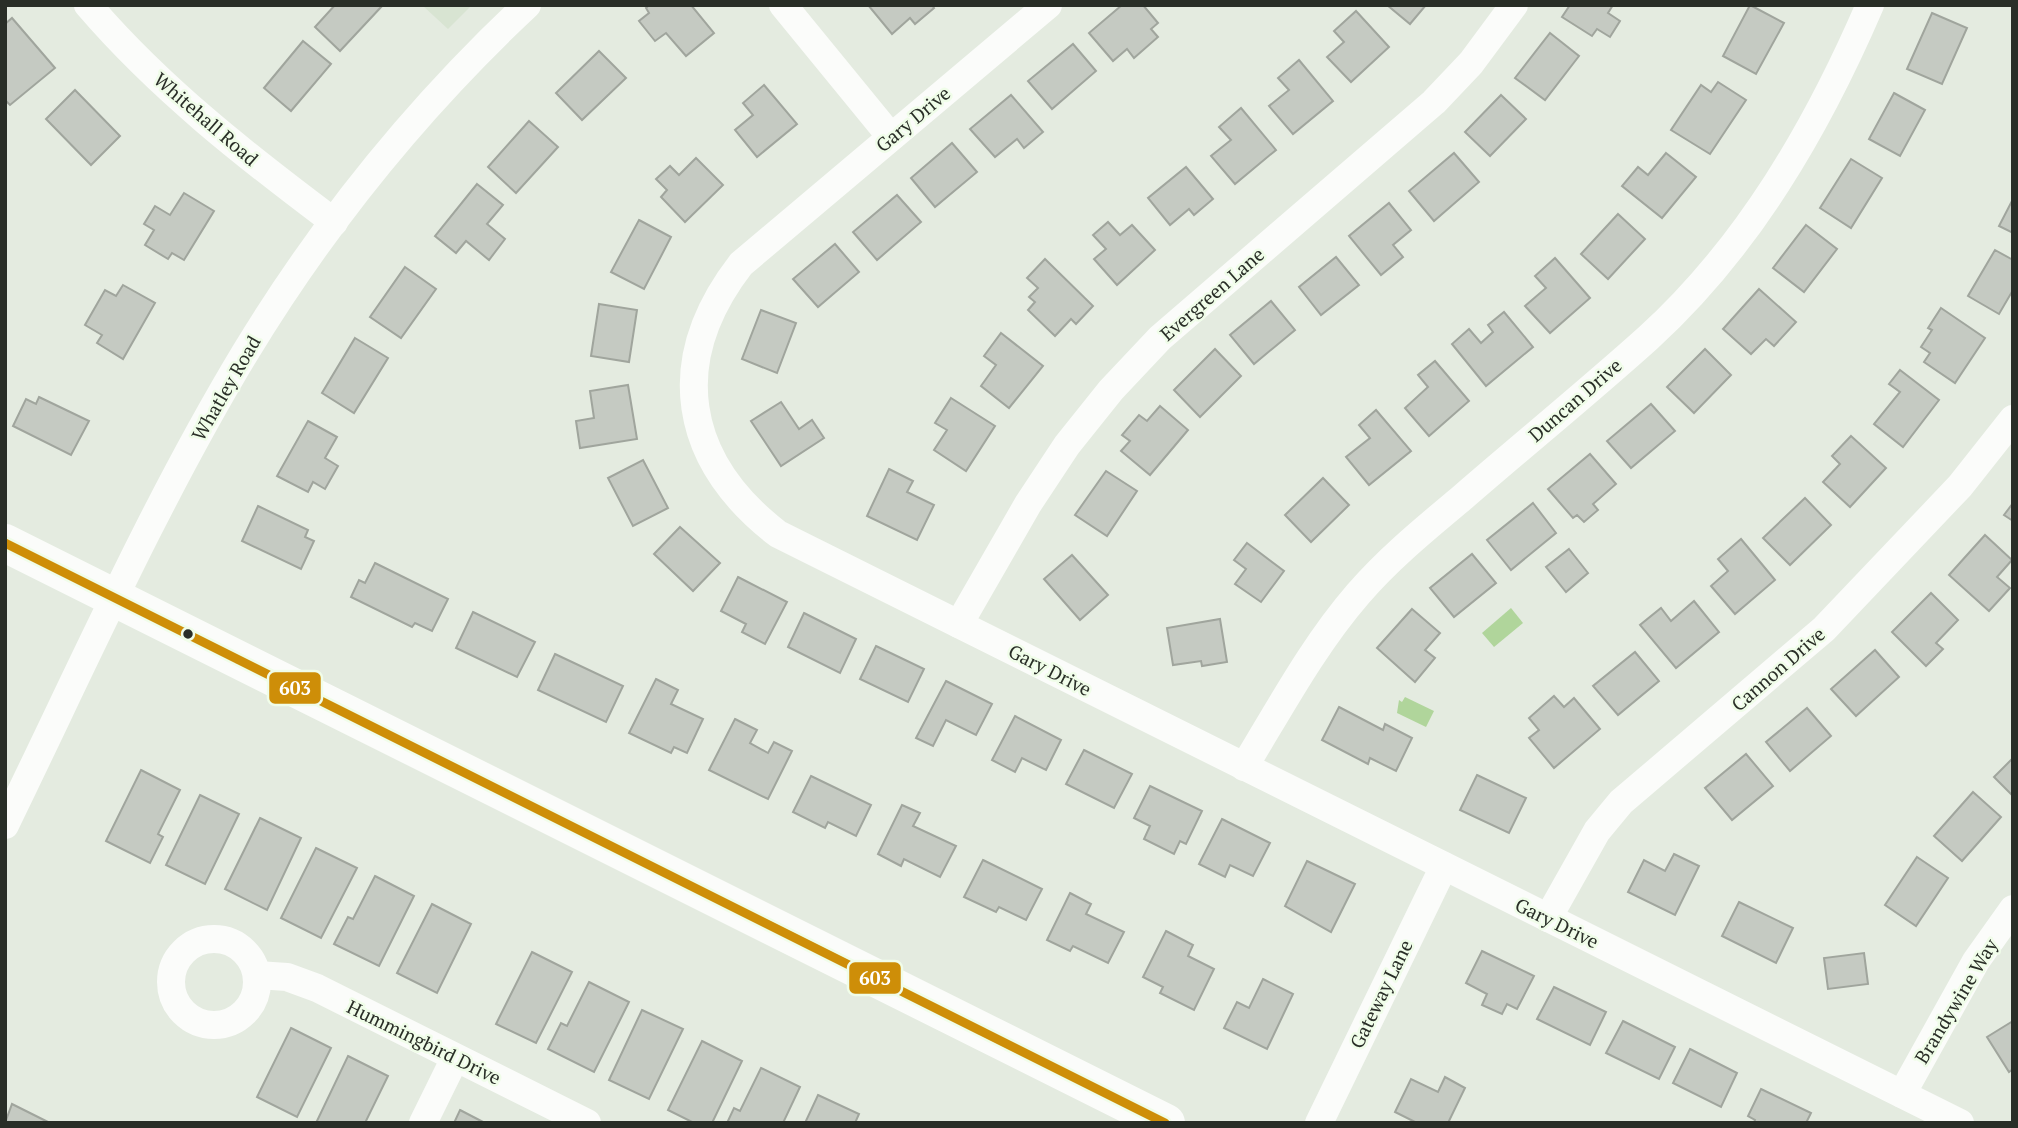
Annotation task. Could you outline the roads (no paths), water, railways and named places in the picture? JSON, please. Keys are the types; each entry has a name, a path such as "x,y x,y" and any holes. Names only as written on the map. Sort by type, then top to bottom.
{"main road":[{"path":"5,543 1166,1123"}],"street":[{"name":"Whitehall Road","path":"88,5 180,100 243,154 334,222"},
{"name":"Whatley Road","path":"5,825 115,598 202,428 245,353 334,222 414,124 476,55 527,5"},
{"path":"783,5 891,137"},
{"name":"Gary Drive","path":"1048,5 741,264 721,290 704,323 696,353 694,386 698,422 708,455 727,486 749,512 778,534 1959,1123"},
{"name":"Evergreen Lane","path":"959,624 1028,505 1068,445 1111,390 1160,338 1434,102 1471,63 1514,5"},
{"name":"Duncan Drive","path":"1244,767 1322,641 1391,559 1650,336 1704,279 1744,231 1789,166 1819,114 1870,5"},
{"name":"Cannon Drive","path":"1548,918 1597,831 1621,802 1824,629 1960,486 2013,419"},
{"name":"Gateway Lane","path":"1319,1123 1444,866"},
{"name":"Brandywine Way","path":"1902,1094 1976,961 2013,909"},
{"name":"Hummingbird Drive","path":"257,975 287,978 317,988 587,1123"},
{"path":"423,1123 455,1058"}]}
